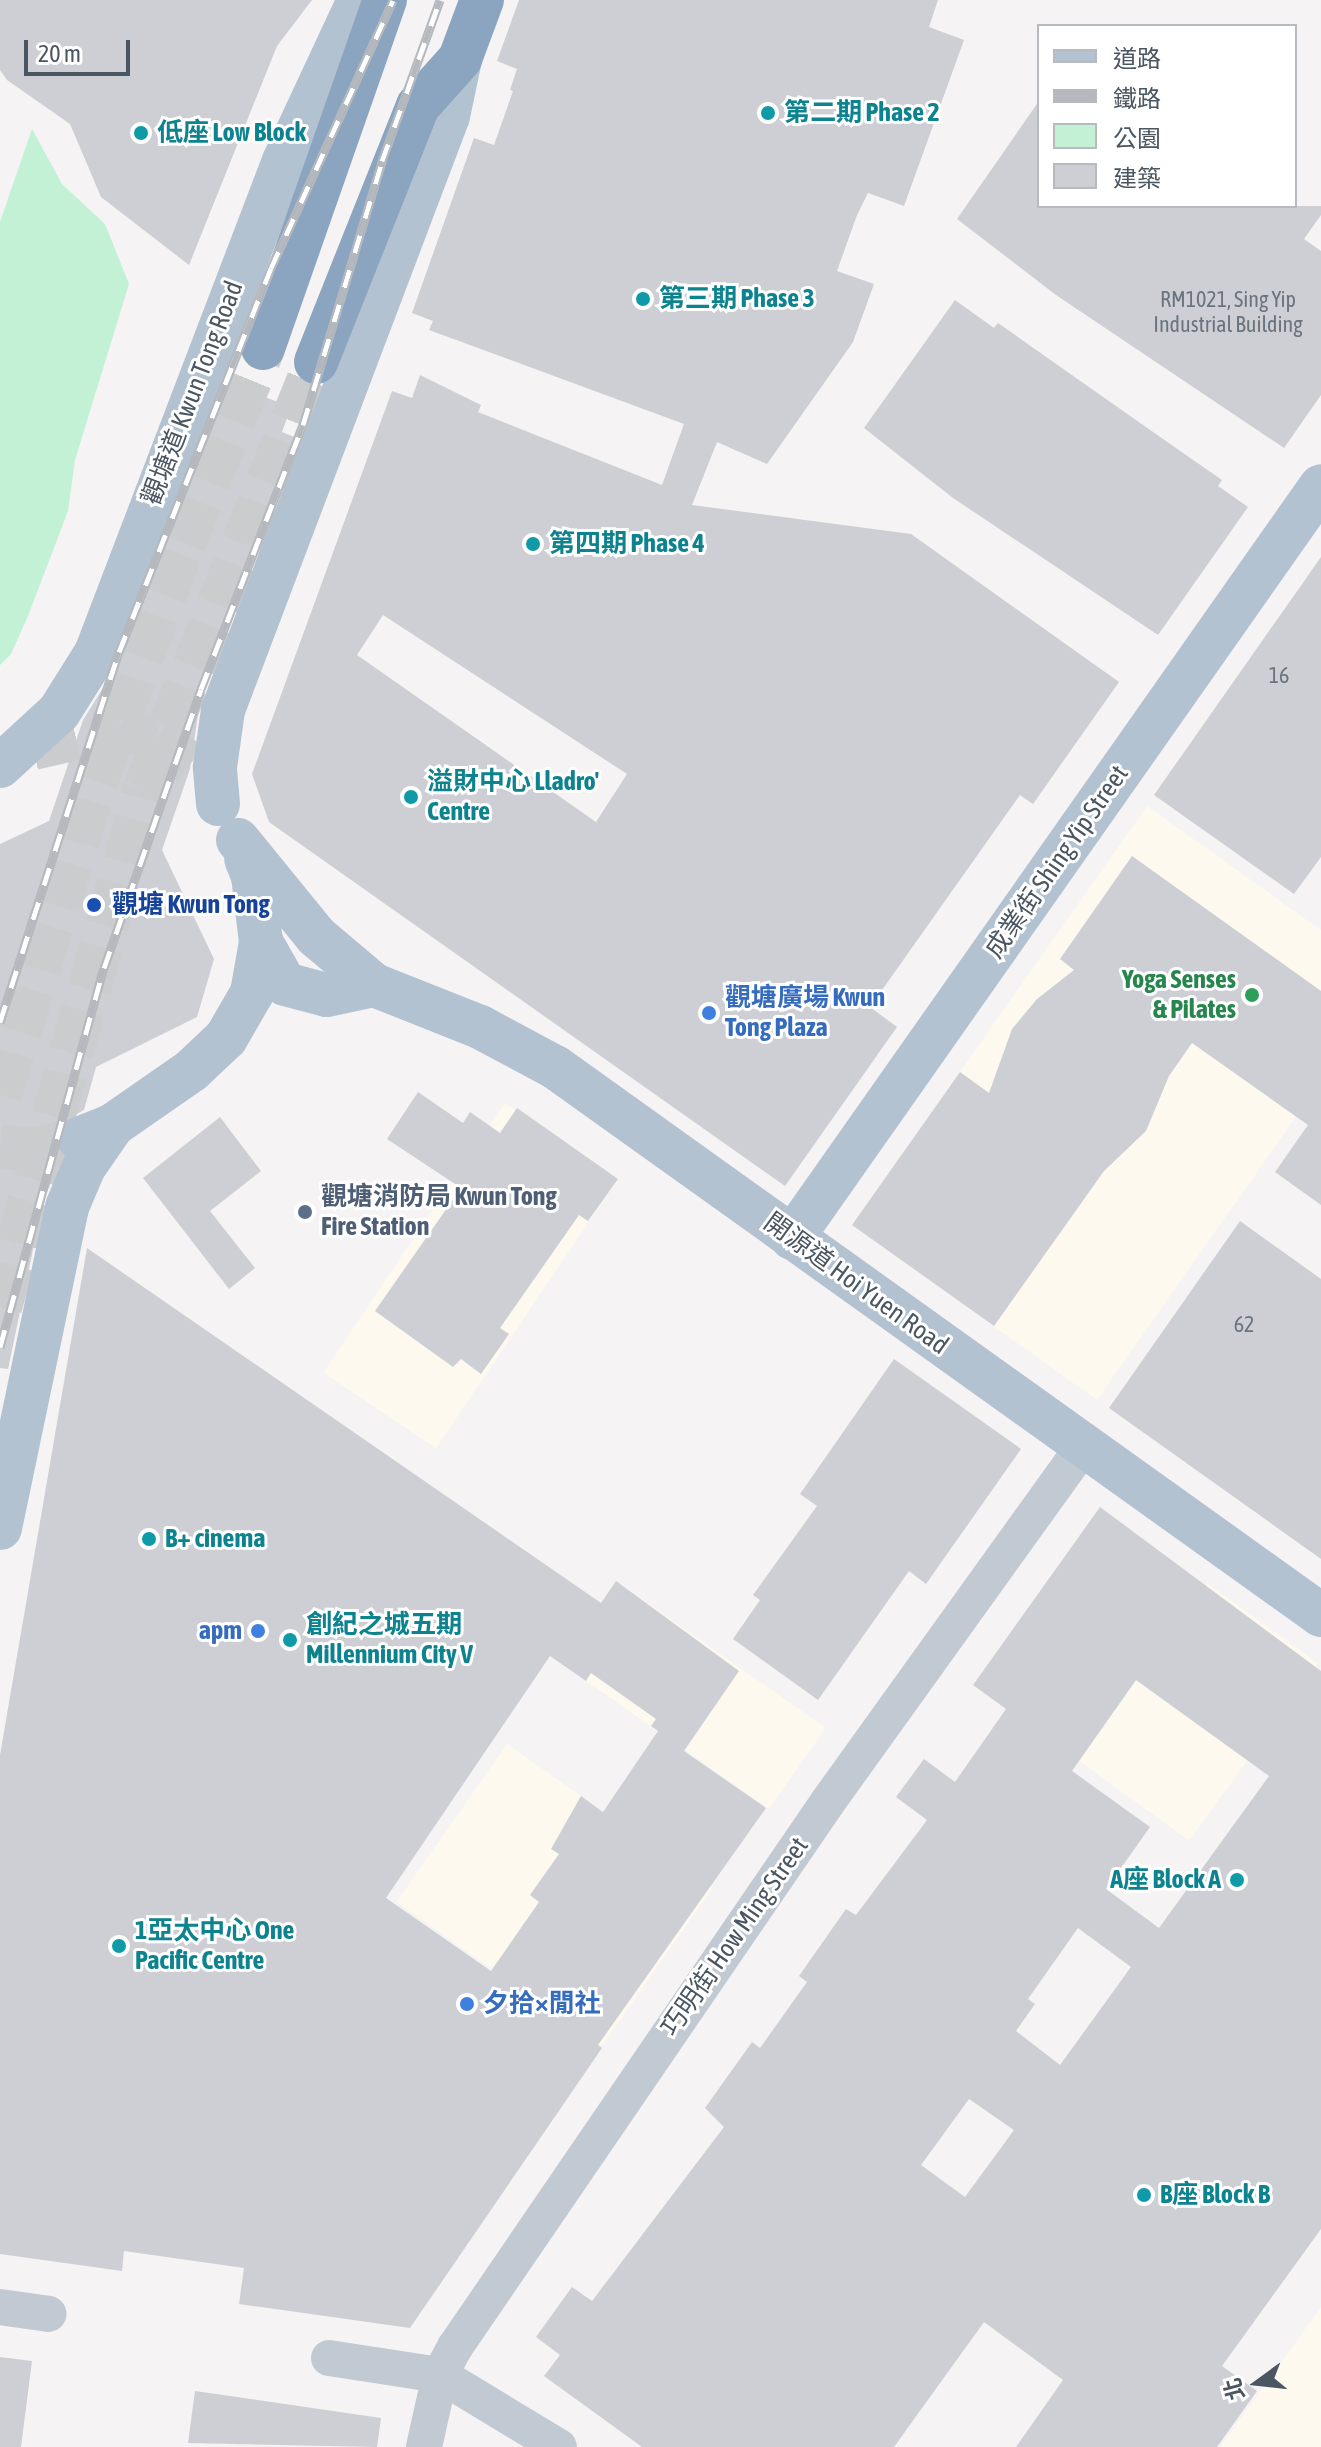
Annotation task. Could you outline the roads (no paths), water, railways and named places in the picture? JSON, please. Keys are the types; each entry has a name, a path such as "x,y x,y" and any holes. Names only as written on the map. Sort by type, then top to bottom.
{"highway":[{"name":"觀塘道 Kwun Tong Road","path":"263,348 385,0"},
{"path":"316,362 418,106 460,59 482,0"}],"main road":[{"name":"觀塘道 Kwun Tong Road","path":"11,760 59,712 96,653 284,161 359,0"},
{"path":"228,822 215,767 223,710 448,116 460,59"},
{"name":"成業街 Shing Yip Street","path":"792,1238 1321,486"},
{"path":"0,1528 67,1207 96,1132 192,1070 226,1038 252,993 261,942 253,876 228,822 190,764"},
{"name":"開源道 Hoi Yuen Road","path":"228,822 316,936 374,985 480,1027 555,1067 1321,1615"},
{"path":"261,942 285,984 327,995 374,985"}],"street":[{"name":"巧明街 How Ming Street","path":"424,2447 440,2375 800,1842 1084,1446"},
{"path":"0,2307 49,2314"},
{"path":"329,2358 440,2375 559,2447"}],"tunnel":[{"path":"0,1095 96,781 184,543 263,348"},
{"path":"0,1307 145,789 316,362"},
{"path":"33,748 121,728 156,738 190,764"},
{"path":"0,1147 32,1150 79,1139"}],"railway":[{"path":"0,1022 119,652 271,268 393,0"},
{"path":"0,1347 104,968 201,689 303,425 382,161 440,0"}],"place":[{"name":"第二期 Phase 2","path":"768,113"},
{"name":"低座 Low Block","path":"141,133"},
{"name":"第三期 Phase 3","path":"643,299"},
{"name":"第四期 Phase 4","path":"533,544"},
{"name":"溢財中心 Lladro' Centre","path":"411,797"},
{"name":"觀塘 Kwun Tong","path":"94,905"},
{"name":"Yoga Senses & Pilates","path":"1252,995"},
{"name":"觀塘廣場 Kwun Tong Plaza","path":"709,1013"},
{"name":"觀塘消防局 Kwun Tong Fire Station","path":"305,1212"},
{"name":"B+ cinema","path":"149,1539"},
{"name":"apm","path":"258,1631"},
{"name":"創紀之城五期 Millennium City V","path":"290,1640"},
{"name":"A座 Block A","path":"1237,1880"},
{"name":"1亞太中心 One Pacific Centre","path":"119,1946"},
{"name":"夕拾×閒社","path":"467,2004"},
{"name":"B座 Block B","path":"1144,2195"}]}
